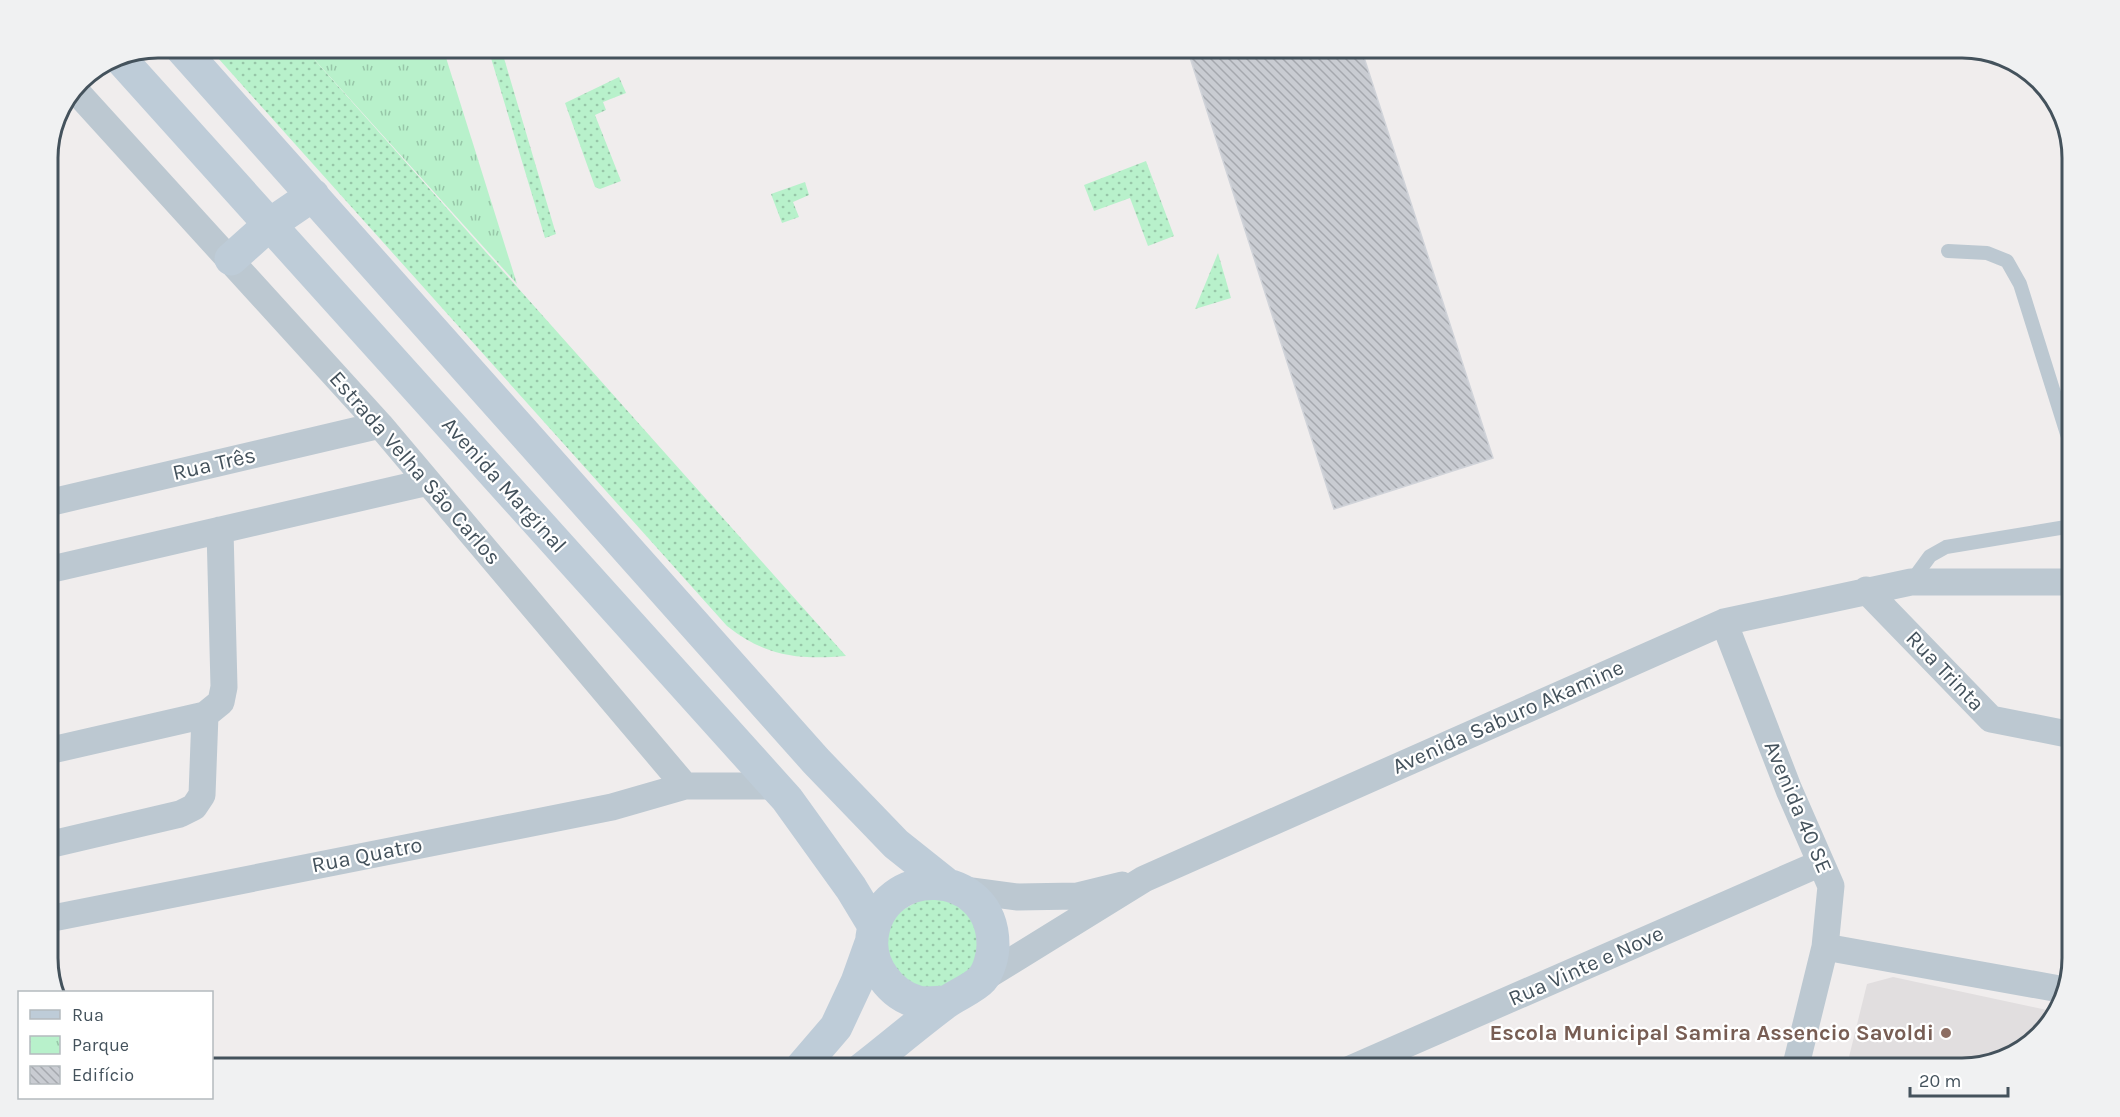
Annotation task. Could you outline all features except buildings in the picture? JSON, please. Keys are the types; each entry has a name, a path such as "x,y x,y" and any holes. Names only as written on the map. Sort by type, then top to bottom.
{"street":[{"path":"190,58 816,761 896,844 983,907 993,930 993,956 982,979 945,1002 884,1058"},
{"name":"Avenida Marginal","path":"125,64 776,786 851,888 873,933"},
{"name":"Estrada Velha São Carlos","path":"81,96 380,425 686,786"},
{"path":"231,259 269,225 313,195"},
{"name":"Rua Três","path":"59,500 380,425"},
{"path":"59,567 428,482"},
{"path":"59,749 205,715 221,702 224,687 220,530"},
{"name":"Avenida Saburo Akamine","path":"982,979 1144,879 1724,622 1911,582 2062,582"},
{"name":"Rua Trinta","path":"1866,590 1991,719 2062,733"},
{"name":"Avenida 40 SE","path":"1724,622 1831,886 1825,947 1798,1058"},
{"path":"59,842 180,814 194,807 202,795 205,715"},
{"path":"686,786 776,786"},
{"name":"Rua Quatro","path":"59,917 612,807 686,786"},
{"name":"Rua Vinte e Nove","path":"1375,1058 1821,863"},
{"path":"809,1058 836,1027 857,982 873,933 889,900 915,884 954,886 1018,897 1077,896 1144,879"},
{"path":"873,933 877,967 893,989 918,1002 945,1002"},
{"path":"1825,947 2056,988"}],"lane":[{"path":"1948,251 1988,253 2007,261 2020,284 2061,416"},
{"path":"1911,582 1929,556 1946,547 2061,528"}],"shaded area":[{"name":"Escola Municipal Samira Assencio Savoldi","path":"1893,977 2047,1010 2037,1024 2017,1042 2000,1051 1975,1058 1849,1058 1867,984"}],"green space":[{"path":"218,58 313,58 846,656 812,657 783,654 755,644 727,626"},
{"path":"313,58 446,58 517,284"},
{"path":"491,58 504,58 556,234 545,238"},
{"path":"619,77 626,93 603,102 606,110 595,115 621,181 600,189 595,187 565,103"},
{"path":"1146,161 1174,236 1148,246 1130,198 1094,211 1084,185"},
{"path":"805,182 809,195 793,202 799,217 782,223 771,194"},
{"path":"1218,253 1231,298 1195,309"},
{"path":"934,892 976,914 981,961 944,991 912,986 889,963 886,931 892,916"}],"place":[{"name":"Escola Municipal Samira Assencio Savoldi","path":"1946,1033"}]}
